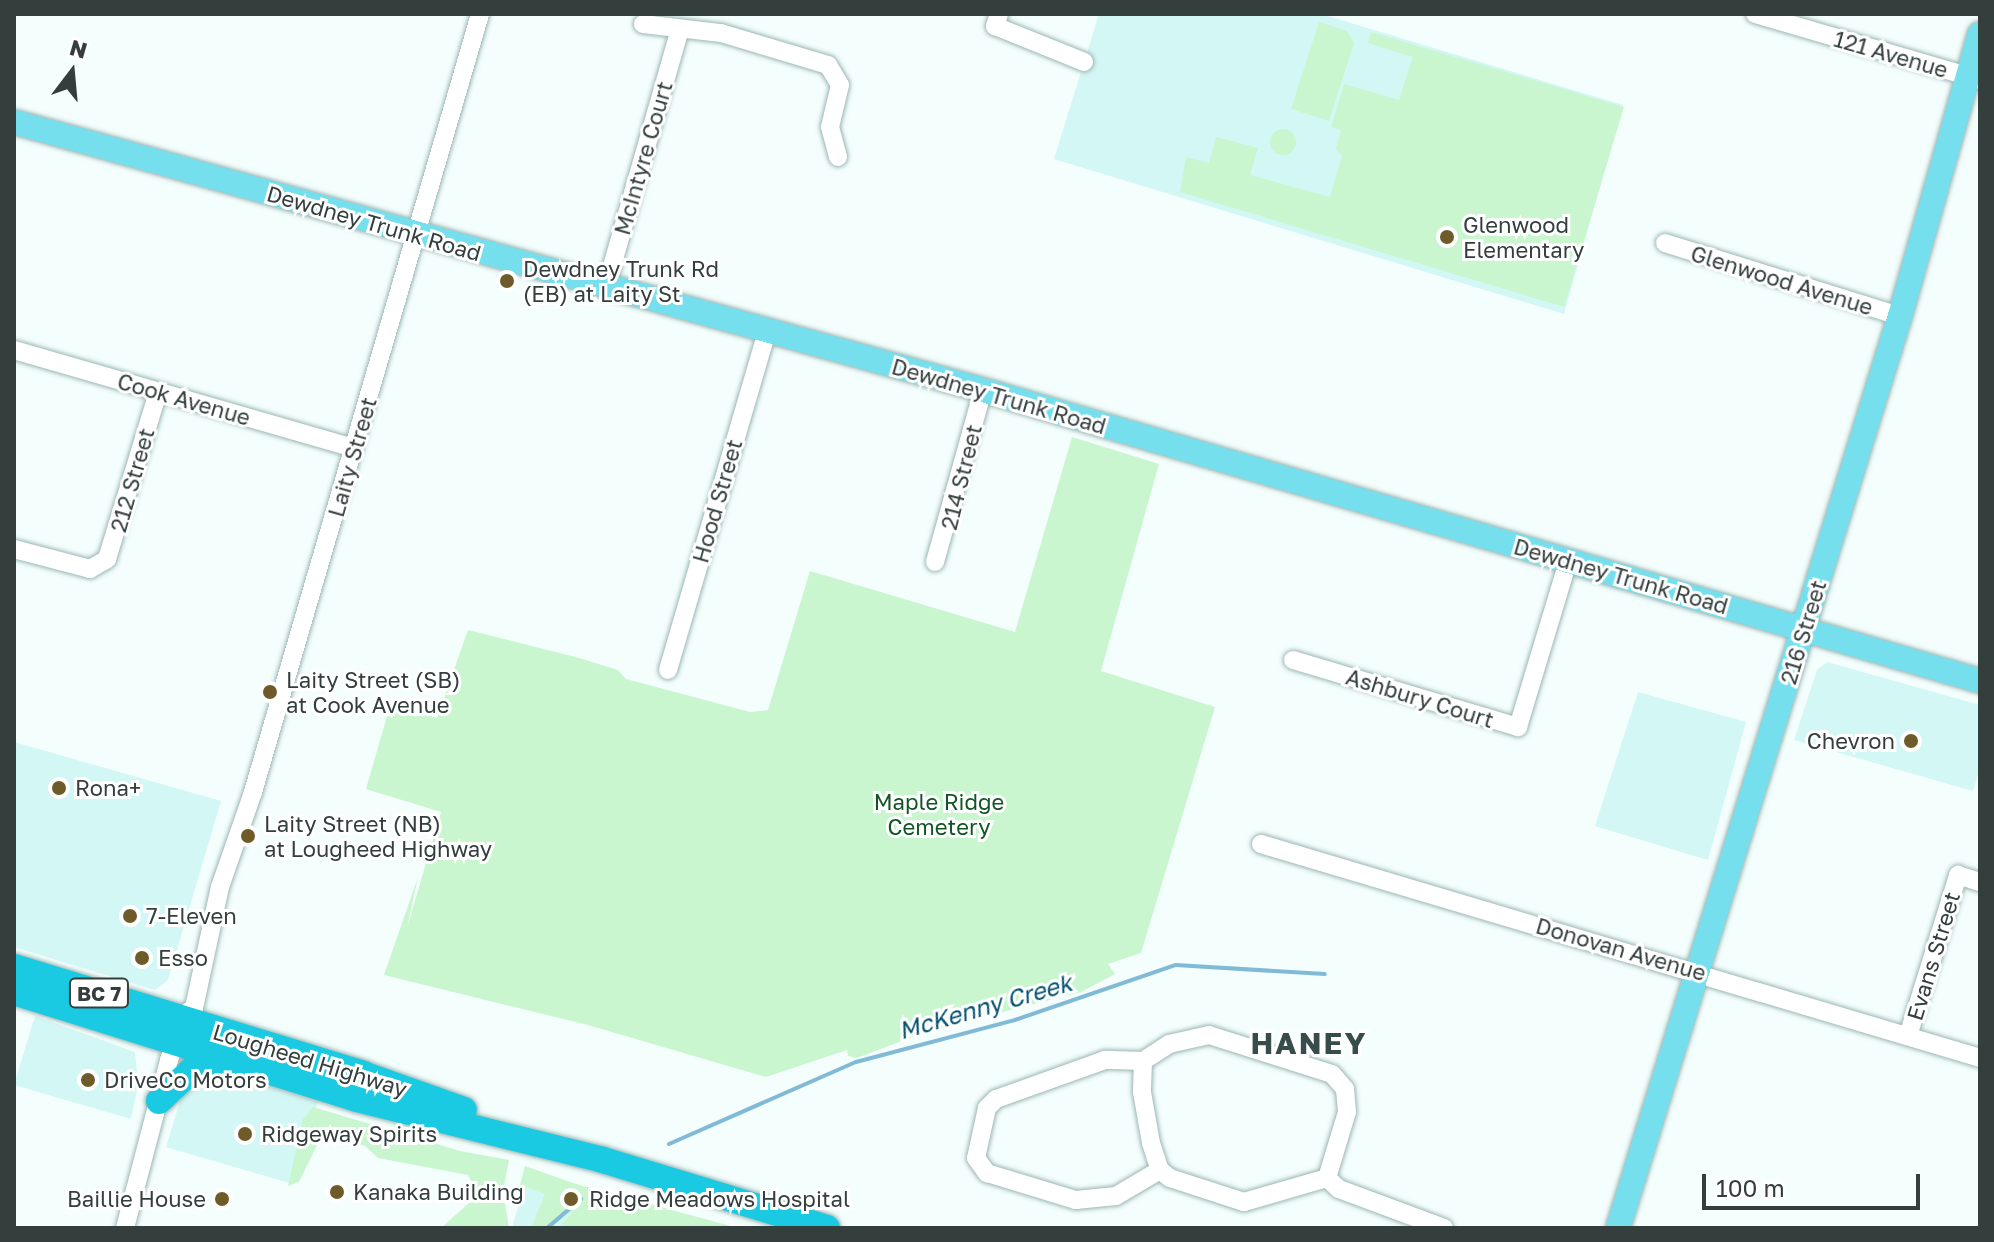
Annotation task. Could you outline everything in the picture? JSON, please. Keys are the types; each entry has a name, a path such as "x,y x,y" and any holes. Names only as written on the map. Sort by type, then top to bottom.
{"highway":[{"name":"Lougheed Highway","path":"14,967 181,1025 233,1061 357,1099 603,1160"},
{"name":"Lougheed Highway","path":"14,992 181,1025 363,1074 603,1160 827,1228"},
{"path":"159,1101 195,1067 233,1061"}],"main road":[{"name":"216 Street","path":"1618,1228 1974,78 1980,34"},
{"name":"Dewdney Trunk Road","path":"14,122 983,390 1980,681"}],"street":[{"name":"Laity Street","path":"125,1228 181,1025 182,1004 205,918 217,897 354,448 480,14"},
{"name":"121 Avenue","path":"1755,14 1974,78"},
{"path":"997,20 1084,62"},
{"path":"643,24 721,33 828,65 840,85 830,127 838,157"},
{"name":"McIntyre Court","path":"606,287 680,29"},
{"name":"Glenwood Avenue","path":"1665,243 1900,316"},
{"name":"Hood Street","path":"668,670 767,331"},
{"name":"Cook Avenue","path":"14,350 354,448"},
{"name":"214 Street","path":"935,562 983,390"},
{"name":"212 Street","path":"14,549 79,567 101,566 111,554 158,392"},
{"name":"Ashbury Court","path":"1293,660 1518,727 1568,561"},
{"name":"Donovan Avenue","path":"1261,844 1697,971 1980,1058"},
{"name":"Evans Street","path":"1908,1036 1958,875 1980,882"},
{"path":"1160,1170 1116,1196 1076,1200 987,1173 976,1158 987,1108 996,1099 1105,1060 1143,1061 1169,1044 1209,1035 1332,1074 1345,1089 1347,1112 1327,1178"},
{"path":"1143,1061 1142,1092 1160,1170"},
{"path":"1160,1170 1244,1202 1327,1178"},
{"path":"1327,1178 1339,1189 1444,1228"}],"shaded area":[{"name":"Glenwood Elementary","path":"1099,14 1321,14 1623,105 1564,314 1054,159"},
{"path":"1827,662 1980,705 1980,768 1973,791 1794,740 1817,670"},
{"path":"1638,692 1746,722 1708,860 1595,826"},
{"path":"14,742 221,801 168,980 155,990 14,947"},
{"path":"35,1016 135,1052 138,1085 131,1119 14,1085"},
{"path":"226,1073 318,1102 293,1184 166,1147 182,1095 192,1082"},
{"name":"Ridge Meadows Hospital","path":"528,1171 714,1228 512,1228"}],"green space":[{"path":"1319,22 1347,31 1354,43 1329,121 1291,109"},
{"path":"1371,32 1624,107 1564,307 1180,192 1186,157 1209,163 1216,137 1258,148 1250,175 1330,197 1342,156 1336,149 1341,130 1331,127 1344,84 1399,100 1413,57 1368,43"},
{"path":"1283,129 1292,133 1296,142 1292,151 1283,155 1274,151 1270,142 1274,133"},
{"name":"Maple Ridge Cemetery","path":"1072,437 1159,464 1101,671 1215,707 1141,953 1108,964 1115,974 1081,992 925,1032 857,1058 848,1056 847,1050 766,1077 588,1025 384,975 418,877 407,928 441,812 366,789 390,706 437,718 468,630 579,658 618,670 626,679 750,712 768,710 810,571 1015,632"},
{"path":"313,1107 460,1151 509,1160 503,1191 509,1228 441,1228 470,1202 475,1189 468,1175 378,1158 365,1146 331,1133 323,1133 299,1182 288,1186 303,1119"},
{"name":"Ridge Meadows Hospital","path":"525,1166 576,1184 738,1228 558,1228 578,1206 551,1228 531,1228 545,1194 520,1185"}],"waterway":[{"name":"McKenny Creek","path":"669,1144 856,1062 1015,1020 1176,965 1325,974"},
{"name":"McKenny Creek","path":"547,1228 581,1199"}],"place":[{"name":"Glenwood Elementary","path":"1447,237"},
{"name":"Dewdney Trunk Rd (EB) at Laity St","path":"507,281"},
{"name":"Laity Street (SB) at Cook Avenue","path":"270,692"},
{"name":"Chevron","path":"1911,741"},
{"name":"Rona+","path":"59,788"},
{"name":"Laity Street (NB) at Lougheed Highway","path":"248,836"},
{"name":"7-Eleven","path":"130,916"},
{"name":"Esso","path":"142,958"},
{"name":"DriveCo Motors","path":"88,1080"},
{"name":"Ridgeway Spirits","path":"245,1134"},
{"name":"Kanaka Building","path":"337,1192"},
{"name":"Baillie House","path":"222,1199"},
{"name":"Ridge Meadows Hospital","path":"571,1199"}],"district":[{"name":"HANEY","path":"1309,1043"}]}
